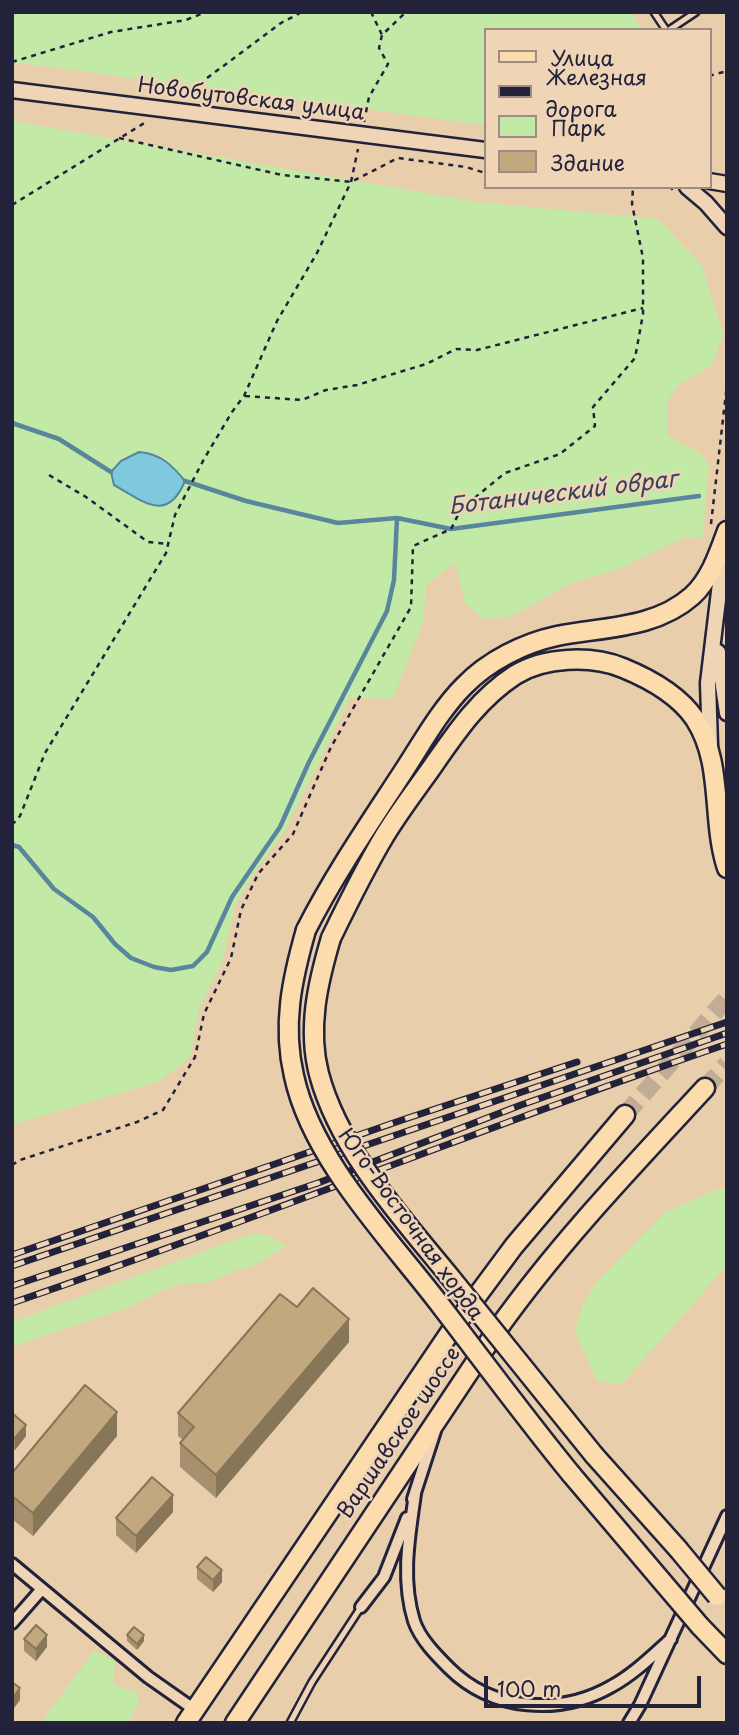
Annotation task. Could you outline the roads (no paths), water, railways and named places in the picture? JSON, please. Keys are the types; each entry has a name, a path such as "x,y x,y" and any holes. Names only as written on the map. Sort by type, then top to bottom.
{"main road":[{"name":"Юго-Восточная хорда","path":"721,532 713,568 693,595 664,614 635,624 557,636 527,645 494,663 464,685 439,717 346,858 306,930 291,984 289,1027 293,1075 306,1115 325,1152 358,1199 570,1474 727,1654"},
{"name":"Юго-Восточная хорда","path":"722,1602 594,1455 373,1180 334,1114 319,1073 314,1030 317,985 331,938 385,834 466,719 516,674 541,664 569,660 610,663 644,676 677,698 695,720 710,750 727,868"},
{"name":"Варшавское шоссе","path":"235,1723 535,1276 705,1088"},
{"name":"Варшавское шоссе","path":"191,1716 465,1312 514,1246 625,1115"}],"street":[{"name":"Новобутовская улица","path":"12,90 484,150"},
{"path":"690,189 706,202 727,228"},
{"path":"721,532 717,612 718,661 727,713"},
{"path":"710,750 708,683 717,612"},
{"path":"361,1607 384,1577 394,1556 442,1412"},
{"path":"415,1494 406,1560 409,1597 415,1624 433,1652 458,1676 485,1695 514,1703 552,1705 586,1698 614,1685 671,1639"},
{"path":"629,1723 640,1705 727,1516"},
{"path":"12,1564 191,1716"},
{"path":"12,1623 42,1589"}],"lane":[{"path":"654,12 666,28"},
{"path":"670,28 696,12"},
{"path":"290,1723 312,1682 361,1607"}],"water":[{"path":"139,452 165,461 185,481 170,502 154,505 144,502 114,485 111,472 121,461"}],"waterway":[{"path":"12,423 59,439 111,472"},
{"name":"Ботанический овраг","path":"185,481 246,501 338,523 397,518 451,529 699,496"},
{"path":"12,845 19,847 54,889 93,917 115,944 131,958 171,970 193,966 207,952 232,897 280,827 309,762 387,611 394,580 397,518"}],"tunnel":[{"path":"625,1115 727,998"},
{"path":"705,1088 727,1064"}],"railway":[{"path":"12,1266 727,1022"},
{"path":"12,1286 318,1183 521,1105 727,1033"},
{"path":"12,1303 727,1044"},
{"path":"12,1255 577,1062"}]}
